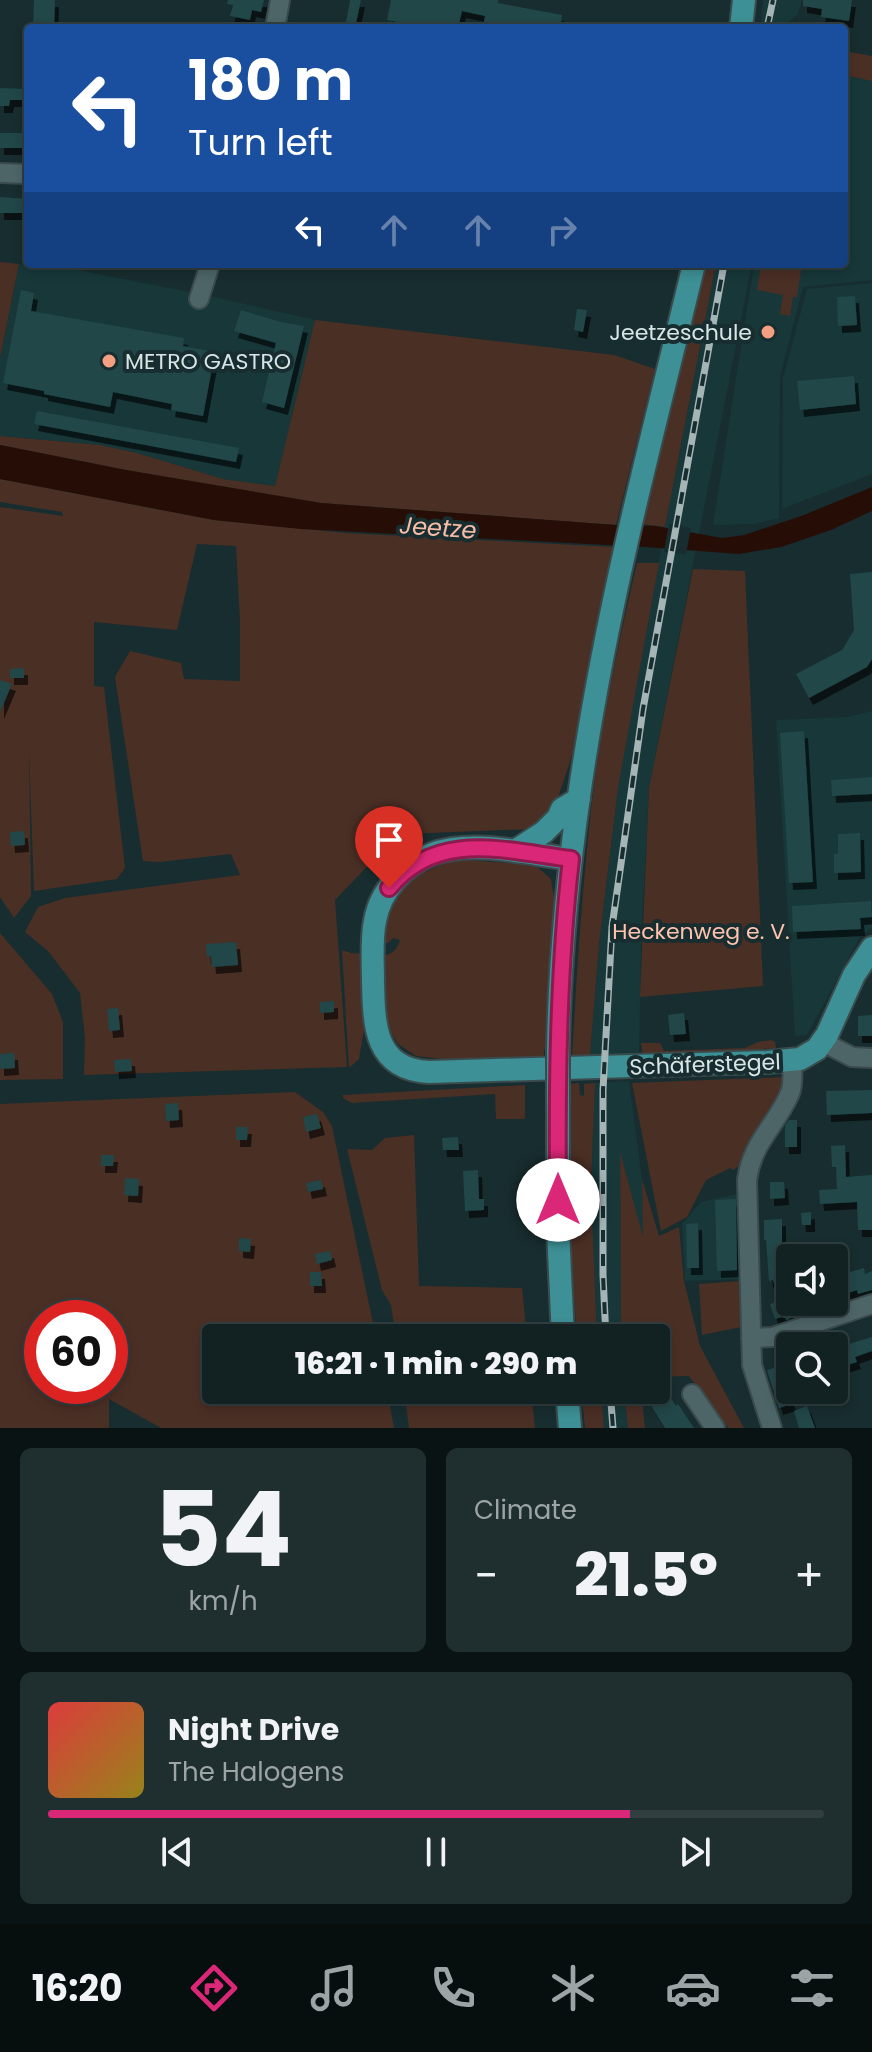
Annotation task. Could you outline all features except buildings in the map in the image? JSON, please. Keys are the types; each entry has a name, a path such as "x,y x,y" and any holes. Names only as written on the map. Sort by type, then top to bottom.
{"main road":[{"path":"741,24 744,0"},
{"path":"562,1324 558,1229 558,1050 571,859 596,693 619,576 693,268"},
{"path":"515,851 544,832 562,809 579,799"},
{"name":"Schäferstegel","path":"515,851 455,849 430,855 398,877 384,897 375,919 374,1012 381,1045 399,1064 418,1071 475,1072 792,1060 811,1054 823,1042"},
{"path":"515,851 571,859"},
{"path":"823,1042 854,975 872,948"},
{"path":"568,1404 570,1428"}],"street":[{"path":"276,24 280,0"},
{"path":"0,173 24,174"},
{"path":"199,299 209,268"},
{"path":"823,1042 852,1057 872,1058"},
{"path":"772,1428 752,1365 748,1169 756,1147 790,1093 792,1060"},
{"path":"751,1338 773,1337 872,1304"},
{"path":"692,1394 715,1428"}],"shaded area":[{"path":"763,0 802,0 798,14 788,24 760,24"},
{"name":"Jeetzeschule","path":"848,62 872,67 872,280 803,287 780,377 779,518 754,524 713,525 753,268 848,268"},
{"path":"19,264 24,264 24,268 72,269 315,320 275,486 223,479 100,445 0,436 0,358"},
{"path":"715,268 751,268 649,788 639,1057 590,1056 599,945 618,788"},
{"path":"872,283 872,474 782,509 783,378 807,289"},
{"path":"872,711 872,928 860,937 807,1035 795,1036 776,720 847,717"},
{"path":"629,1081 642,1179 644,1242 620,1157 621,1324 596,1324 591,1187 595,1083"},
{"path":"742,1193 743,1279 685,1281 682,1224 701,1202"},
{"path":"602,1404 625,1404 628,1428 604,1428"}],"green space":[{"path":"848,52 872,56 872,81 848,76"},
{"path":"0,262 19,264 0,358"},
{"path":"701,268 715,268 665,527 642,524"},
{"path":"760,268 801,268 797,297 793,297 790,316 780,314 783,295 757,290"},
{"path":"315,320 614,355 655,369 616,525 321,503 0,445 0,436 100,445 223,479 275,486"},
{"path":"0,479 214,520 346,533 614,547 583,692 577,740 557,801 545,823 532,829 404,834 383,850 335,900 347,1067 84,1075 85,1038 80,993 48,951 25,932 38,907 65,898 240,875 231,854 143,861 115,677 130,651 181,663 184,679 240,681 236,546 197,544 177,630 94,622 94,686 104,687 125,868 117,879 34,891 29,752 31,896 14,918 0,897 0,507 63,516 62,512 0,502"},
{"path":"637,563 659,563 618,788 599,945 590,1056 572,1058 594,784 613,673"},
{"name":"Heckenweg e. V.","path":"693,569 745,571 763,986 640,997 649,788"},
{"path":"453,859 535,865 551,879 555,904 548,1048 544,1050 544,1061 462,1061 416,1056 398,1044 388,1028 381,1000 381,956 393,952 400,940 393,938 388,943 382,943 389,906 412,878"},
{"path":"0,933 52,994 63,1022 63,1079 0,1080"},
{"path":"342,950 364,954 364,1030 359,1059 349,1068"},
{"path":"771,1040 776,1048 761,1049 757,1055 643,1056 641,1043 660,1043 664,1051 745,1048"},
{"path":"785,1077 777,1105 774,1103 746,1161 733,1170 730,1168 706,1180 687,1217 661,1231 632,1083"},
{"path":"579,1083 580,1095 584,1096 584,1084 595,1083 591,1187 596,1324 576,1324 567,1191 569,1084"},
{"path":"525,1085 525,1119 496,1119 495,1094 352,1103 343,1098 343,1095"},
{"path":"295,1092 323,1112 332,1126 373,1324 202,1324 202,1404 390,1404 394,1428 161,1428 118,1404 128,1404 128,1300 24,1300 24,1404 109,1404 109,1428 0,1428 0,1104"},
{"path":"414,1135 419,1286 522,1288 526,1324 394,1324 391,1305 382,1290 347,1149 372,1150 385,1138"},
{"path":"620,1152 643,1237 642,1179 659,1236 679,1227 684,1281 700,1346 744,1428 728,1428 689,1376 670,1377 670,1324 621,1324"},
{"path":"741,1281 746,1326 702,1335 699,1284"},
{"path":"406,1404 532,1404 535,1428 409,1428"},
{"path":"582,1404 602,1404 604,1428 585,1428"},
{"path":"625,1404 642,1404 645,1428 628,1428"}],"water":[{"name":"Jeetze","path":"0,445 321,503 656,526 722,538 744,535 804,515 872,487 872,511 831,530 781,547 739,554 301,529 214,520 0,479"}],"pier":[{"path":"669,524 691,528 686,554 664,552"}],"railway":[{"path":"768,24 773,0"},
{"path":"605,1324 603,1090 612,927 643,709 723,268"},
{"path":"611,1404 613,1428"}],"place":[{"name":"Jeetzeschule","path":"768,332"},
{"name":"METRO GASTRO","path":"109,361"}],"route":[{"path":"389,888 409,868 441,851 492,849 571,859 559,1023 558,1200"}]}
